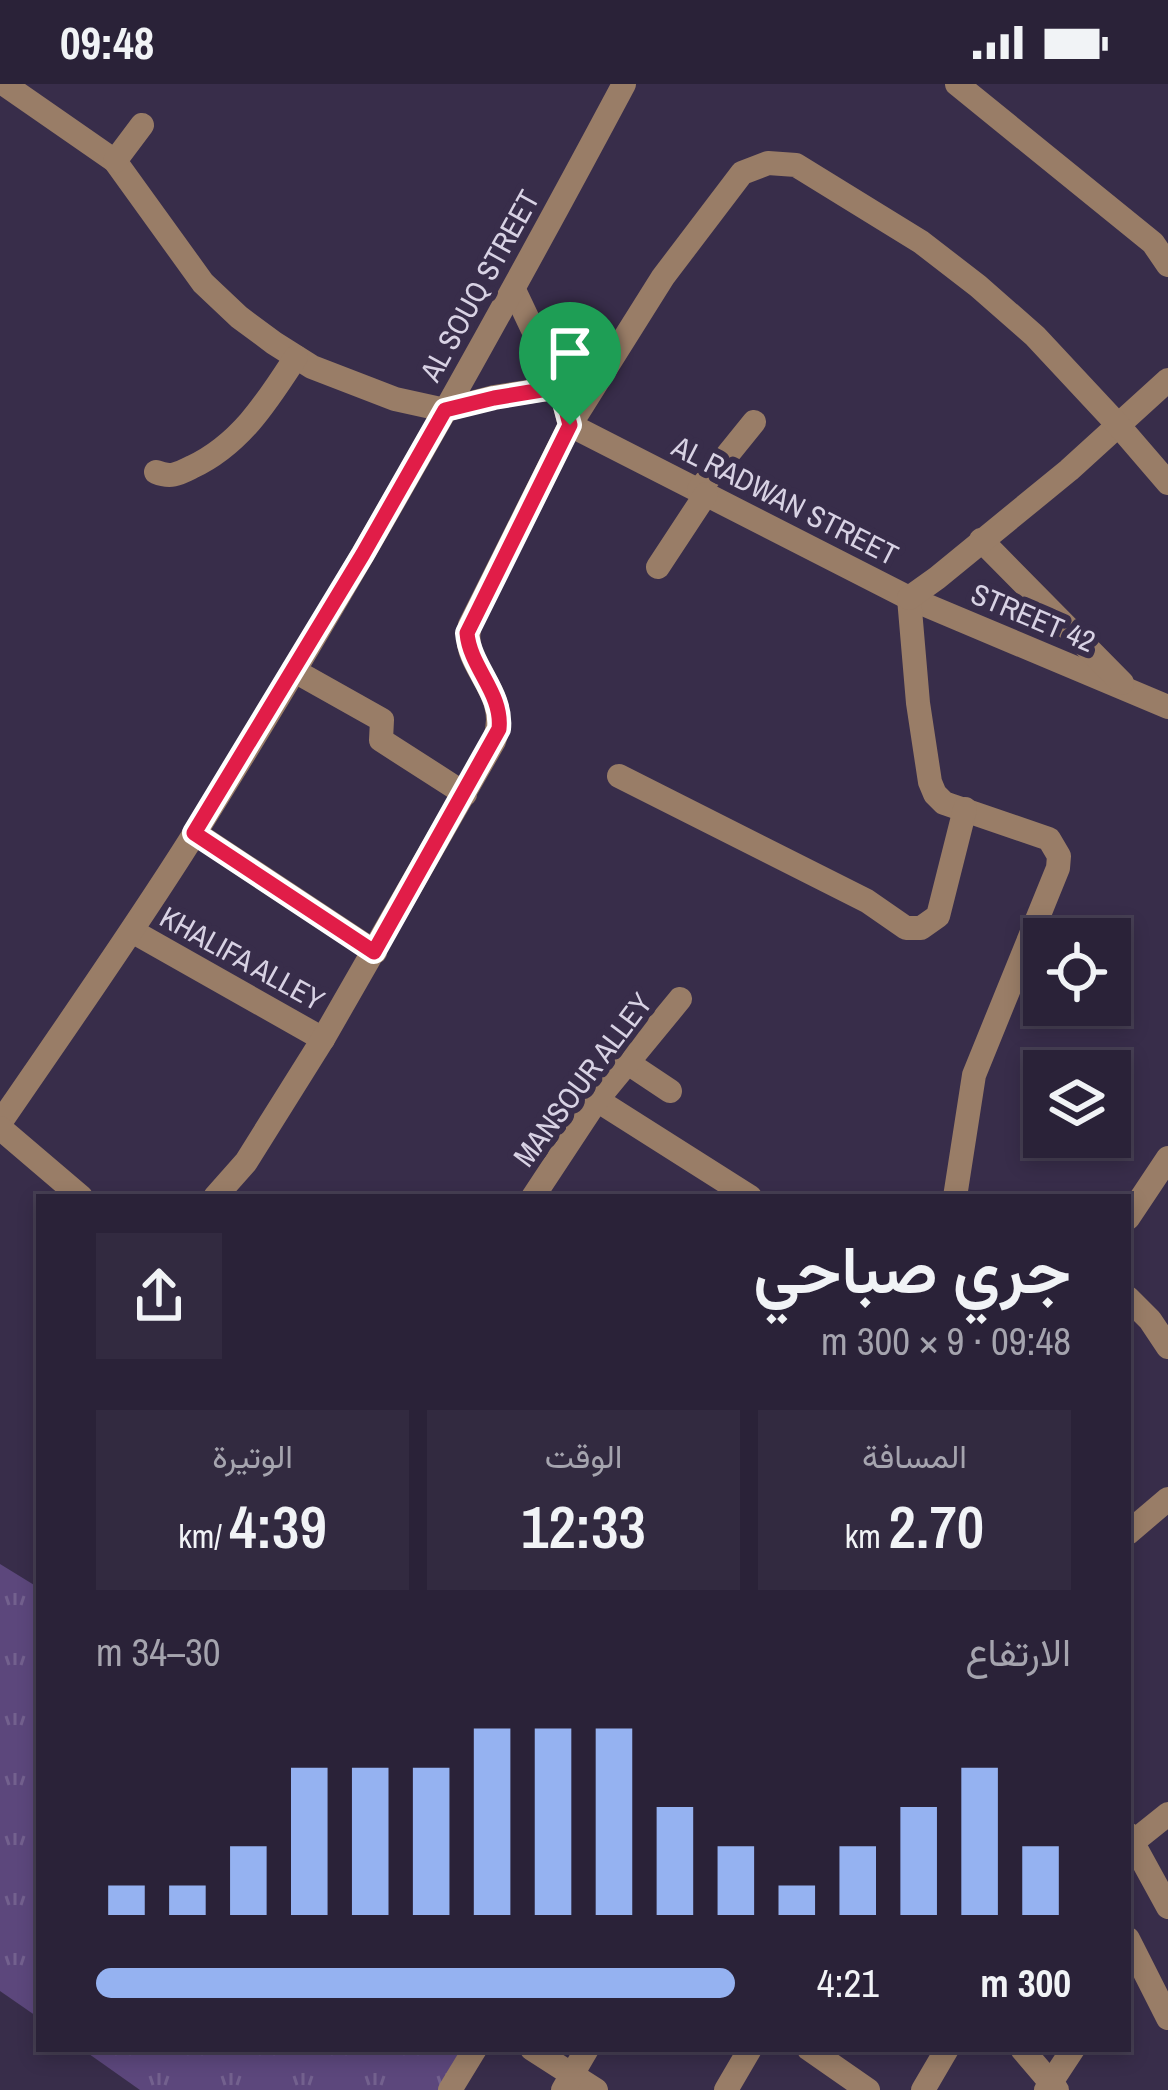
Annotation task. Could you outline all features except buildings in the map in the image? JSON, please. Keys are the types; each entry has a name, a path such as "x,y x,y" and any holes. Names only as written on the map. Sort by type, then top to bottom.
{"street":[{"path":"4,84 115,161 202,283 239,316 312,367 395,399 445,410 560,387"},
{"name":"AL SOUQ STREET","path":"0,1125 132,931 293,670 514,290 624,84"},
{"path":"957,84 1153,243 1168,265"},
{"path":"115,161 142,125"},
{"path":"217,1194 246,1162 323,1039 494,741 498,703 470,649 467,633 570,425 664,277 742,172 768,163 796,165 921,242 1035,336 1168,483"},
{"path":"514,290 560,387 570,425"},
{"path":"157,472 175,476 209,459 239,436 296,356"},
{"path":"955,1194 974,1075 1060,856 1049,838 955,806 934,794 918,703 909,598 1119,426 1168,380"},
{"path":"658,567 702,492 754,422"},
{"name":"AL RADWAN STREET","path":"570,425 909,598"},
{"name":"STREET 42","path":"982,540 1132,694"},
{"name":"STREET 42","path":"909,598 1168,706"},
{"path":"293,670 382,720 381,740 465,794"},
{"path":"619,776 867,902 906,928 921,928 938,916 955,806"},
{"path":"194,833 374,952"},
{"name":"KHALIFA ALLEY","path":"132,931 323,1039"},
{"name":"MANSOUR ALLEY","path":"535,1194 597,1100 680,998"},
{"path":"628,1063 670,1091"},
{"path":"597,1100 745,1194"},
{"path":"0,1125 78,1194"},
{"path":"1131,1213 1168,1157"},
{"path":"1131,1301 1168,1347"},
{"path":"1131,1530 1168,1499"},
{"path":"1168,1814 1131,1838 1168,1907"},
{"path":"1131,1954 1168,2018"},
{"path":"450,2090 473,2052"},
{"path":"535,2052 567,2082 596,2090"},
{"path":"567,2082 584,2052"},
{"path":"725,2090 748,2052"},
{"path":"812,2052 868,2090"},
{"path":"923,2090 945,2052"},
{"path":"1024,2052 1052,2088 1071,2052"}],"green space":[{"path":"0,1564 36,1586 36,2016 0,1991"},
{"path":"86,2052 466,2052 443,2090 140,2090"}],"route":[{"path":"560,387 570,425 467,633 470,649 498,703 499,729 374,952 194,833 445,410 560,387"}]}
